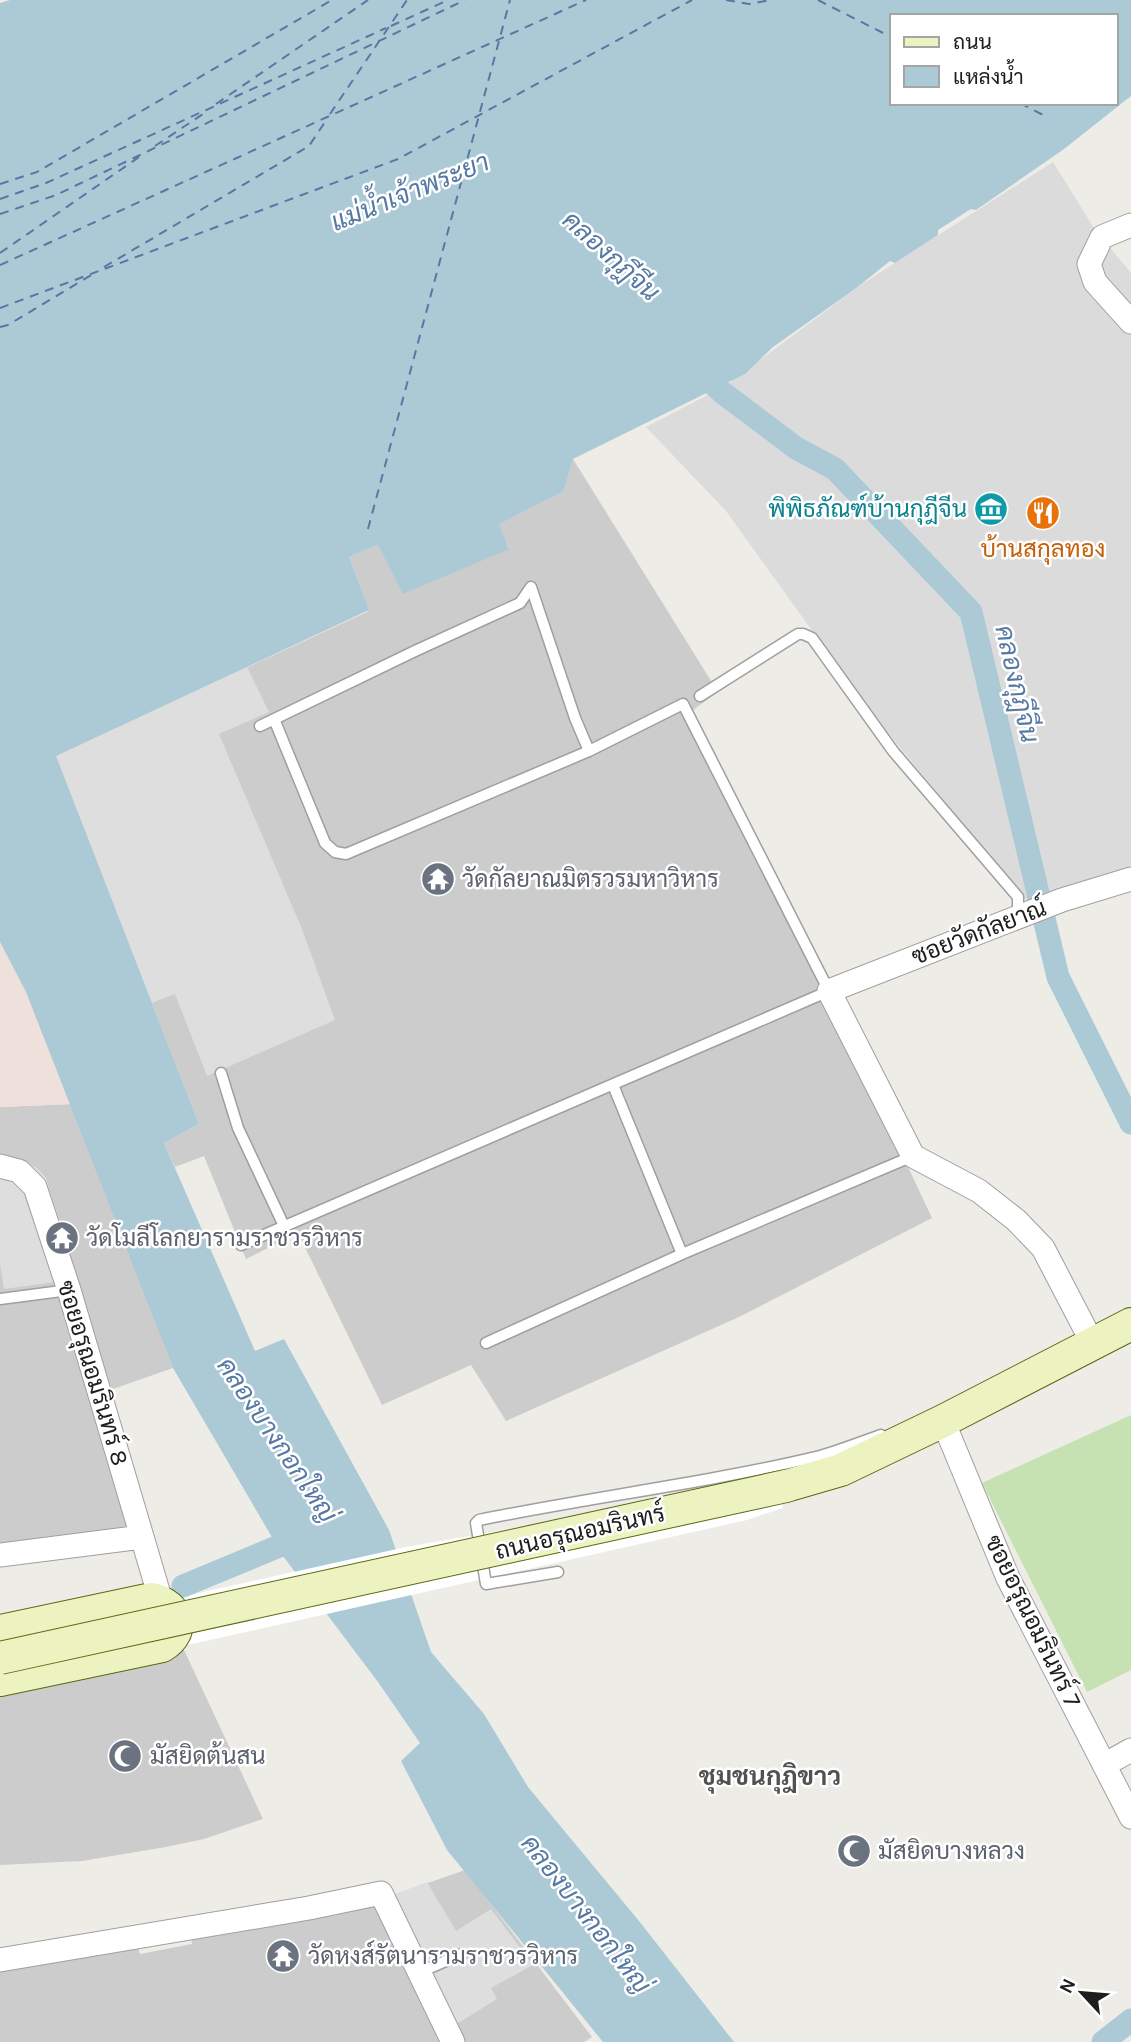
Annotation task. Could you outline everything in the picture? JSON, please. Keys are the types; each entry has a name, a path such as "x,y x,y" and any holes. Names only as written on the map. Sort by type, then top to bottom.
{"main road":[{"name":"ถนนอรุณอมรินทร์","path":"0,1658 786,1486 841,1470 943,1421 1131,1324"},
{"path":"0,1631 152,1599 161,1601 177,1618 177,1630 172,1640 162,1646 0,1680"}],"street":[{"path":"1131,225 1102,237 1089,264 1094,282 1131,322"},
{"name":"ซอยวัดกัลยาณ์","path":"829,991 1062,900 1131,878"},
{"path":"829,991 913,1156 979,1191 1016,1220 1043,1248 1093,1344"},
{"name":"ซอยอรุณอมรินทร์ 8","path":"0,1166 19,1171 36,1187 161,1601"},
{"name":"ซอยอรุณอมรินทร์ 7","path":"943,1421 1008,1578 1131,1817"},
{"path":"0,1555 142,1537"},
{"path":"1104,1765 1131,1750"},
{"path":"0,1959 309,1908 381,1893 453,2042"}],"lane":[{"path":"260,726 520,603 531,587 575,718 589,751"},
{"path":"700,696 798,634 812,638 893,751 1018,897 1021,916"},
{"path":"241,1245 829,991 683,704 589,751 346,854 335,852 325,844 274,719"},
{"path":"221,1073 238,1128 284,1226"},
{"path":"613,1085 682,1254"},
{"path":"486,1343 682,1254 913,1156"},
{"path":"0,1299 69,1290"},
{"path":"899,1429 976,1403"},
{"path":"558,1572 486,1584 476,1523 479,1520 574,1501 632,1494 822,1455 886,1433"},
{"path":"418,1973 462,1954"}],"shaded area":[{"path":"1053,162 1094,228 1131,273 1131,867 1030,905 870,711 726,511 646,427 725,386 862,284"},
{"name":"วัดกัลยาณมิตรวรมหาวิหาร","path":"573,459 718,692 693,710 932,1218 739,1317 506,1421 471,1365 382,1405 298,1233 246,1259 204,1156 175,1167 164,1143 199,1124 56,756 369,611 349,557 378,545 509,548 498,524 564,491"},
{"path":"247,667 269,712 219,734 302,929 335,1020 207,1076 175,994 152,1003 56,756"},
{"path":"0,942 26,992 72,1104 0,1107"},
{"name":"วัดโมลีโลกยารามราชวรวิหาร","path":"72,1104 173,1368 93,1396 135,1533 0,1551 0,1107"},
{"path":"25,1162 37,1168 46,1178 78,1279 4,1289 0,1263 0,1165"},
{"name":"มัสยิดต้นสน","path":"184,1650 263,1819 204,1839 166,1847 82,1861 0,1865 0,1692"},
{"name":"วัดหงส์รัตนารามราชวรวิหาร","path":"465,1870 592,2037 584,2042 0,2042 0,1962 135,1937 140,1954 192,1944 191,1937 225,1929 228,1934 388,1897"},
{"path":"427,1882 456,1931 491,1909 533,1965 491,1988 497,1999 452,2027 388,1897"}],"green space":[{"path":"1131,1415 1131,1670 1087,1692 982,1483"}],"water":[{"path":"10,0 1131,0 1131,96 1064,149 976,210 971,209 938,230 938,235 895,263 890,261 773,347 745,374 573,459 564,491 499,524 509,549 403,594 378,545 349,557 369,610 56,756 199,1124 164,1143 255,1351 284,1339 389,1530 431,1652 484,1714 528,1787 639,1921 734,2042 603,2042 447,1850 401,1761 420,1743 378,1682 283,1556 173,1368 26,992 0,942 0,3"}],"pier":[{"path":"771,1470 783,1508 747,1520 0,1687 0,1637 406,1547 556,1521"}],"waterway":[{"name":"คลองกุฎีจีน","path":"695,368 723,393 796,448 835,469 971,612 1058,977 1131,1123"},
{"path":"183,1586 306,1535"},
{"path":"1103,2042 1131,2020"}],"ferry route":[{"path":"0,184 37,172 332,0"},
{"path":"216,104 368,0"},
{"path":"330,114 407,0"},
{"path":"391,26 448,0"},
{"path":"0,214 56,195 465,0"},
{"path":"368,529 510,0"},
{"path":"0,265 586,0"},
{"path":"0,308 398,159 692,0"},
{"path":"726,0 749,4 771,0"},
{"path":"818,0 890,36"},
{"path":"0,199 46,183 386,28"},
{"path":"1024,105 1047,117"},
{"path":"155,146 203,114"},
{"path":"104,267 309,146 327,119"},
{"path":"0,253 142,155"},
{"path":"0,327 8,325 93,274"}],"place":[{"name":"พิพิธภัณฑ์บ้านกุฎีจีน","path":"991,509"},
{"name":"บ้านสกุลทอง","path":"1043,513"},
{"name":"วัดกัลยาณมิตรวรมหาวิหาร","path":"438,879"},
{"name":"วัดโมลีโลกยารามราชวรวิหาร","path":"62,1238"},
{"name":"มัสยิดต้นสน","path":"125,1756"},
{"name":"มัสยิดบางหลวง","path":"854,1851"},
{"name":"วัดหงส์รัตนารามราชวรวิหาร","path":"283,1956"}],"district":[{"name":"ชุมชนกุฎิขาว","path":"770,1776"}],"water label":[{"name":"แม่น้ำเจ้าพระยา","path":"410,192"},
{"name":"คลองบางกอกใหญ่","path":"277,1440"},
{"name":"คลองบางกอกใหญ่","path":"586,1914"}]}
